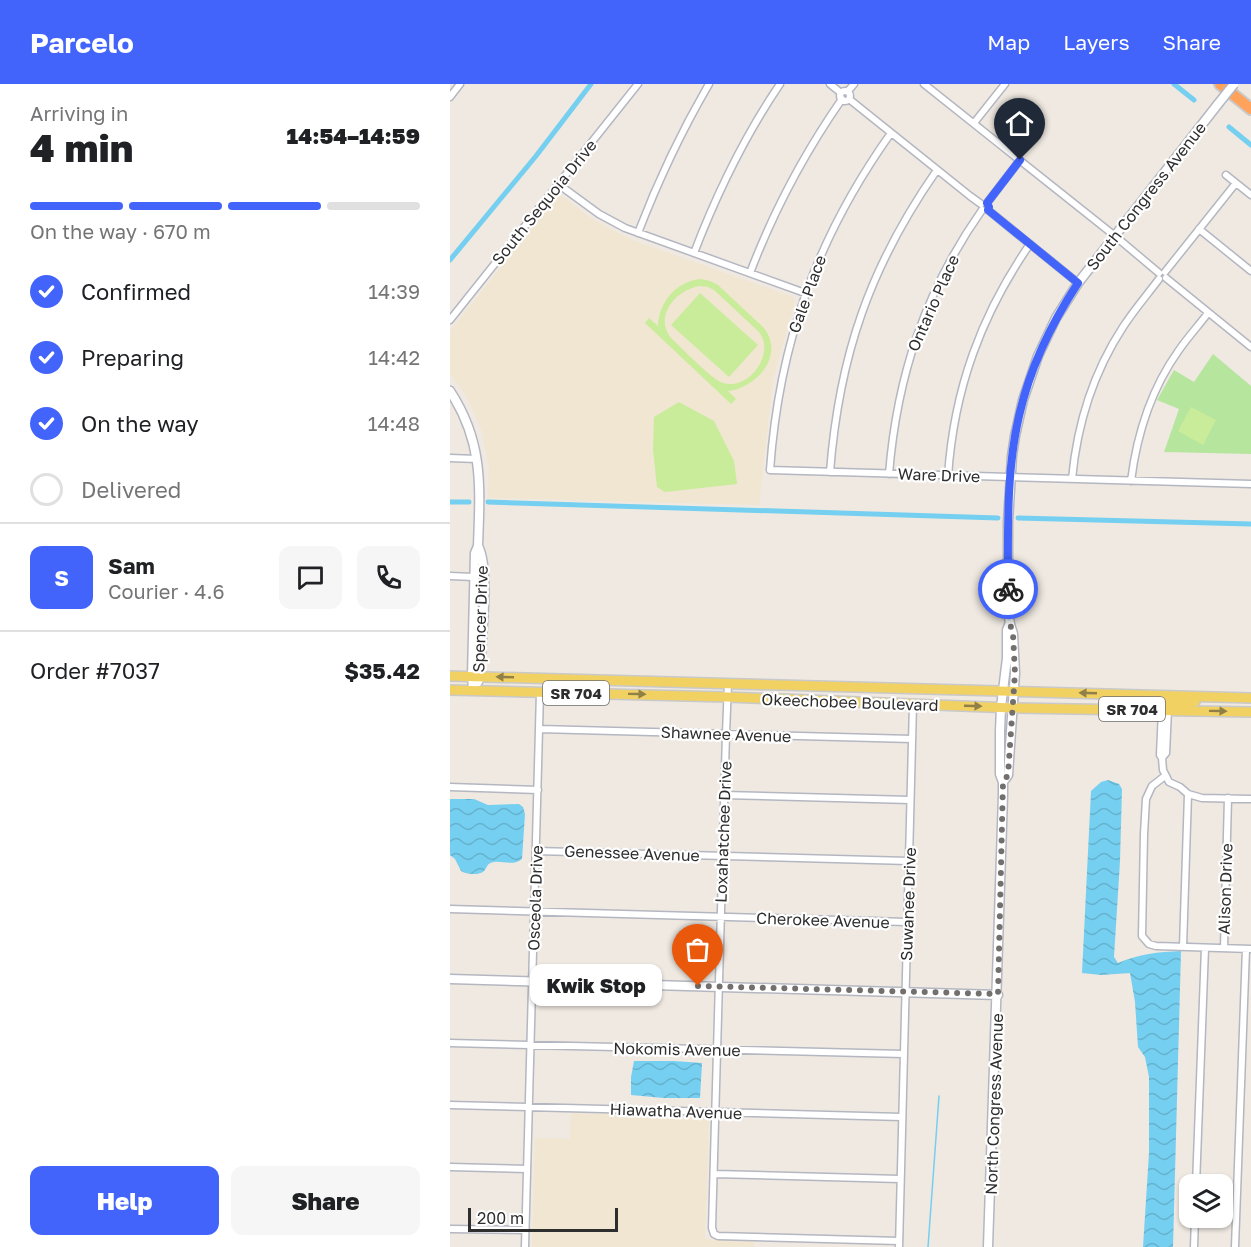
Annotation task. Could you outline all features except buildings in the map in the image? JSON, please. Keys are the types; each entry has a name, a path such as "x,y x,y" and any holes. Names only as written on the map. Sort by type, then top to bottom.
{"highway":[{"path":"1220,84 1251,109"}],"main road":[{"name":"Okeechobee Boulevard","path":"450,676 1251,698"},
{"name":"Okeechobee Boulevard","path":"450,690 727,697 1013,708 1251,712"},
{"path":"1122,709 1130,704 1154,702 1159,699 1160,695"},
{"path":"1165,710 1165,705 1168,703 1208,702 1213,696"}],"street":[{"name":"South Sequoia Drive","path":"450,320 638,84"},
{"path":"638,233 669,158 709,84"},
{"path":"694,253 737,155 780,84"},
{"path":"830,84 1078,283"},
{"path":"750,273 784,192 812,144 854,84"},
{"path":"974,123 1005,84"},
{"name":"South Congress Avenue","path":"1014,691 1013,634 1008,600 1010,477 1015,436 1029,380 1047,336 1078,283 1234,84"},
{"path":"927,85 1251,347"},
{"path":"450,97 456,86"},
{"name":"Gale Place","path":"770,471 779,391 789,345 805,293 821,254 848,200 891,133"},
{"name":"Ontario Place","path":"889,474 898,404 916,334 945,268 984,207 1020,160"},
{"path":"830,472 839,396 850,346 861,313 896,234 937,170"},
{"path":"1226,175 1251,195"},
{"path":"1072,479 1078,432 1089,396 1110,348 1122,327 1236,183"},
{"path":"558,184 598,214 618,225 805,293"},
{"path":"1199,230 1251,271"},
{"path":"948,476 955,419 971,359 985,322 1005,282 1030,244"},
{"path":"1131,481 1139,435 1153,394 1179,350 1208,313"},
{"name":"Spencer Drive","path":"450,391 467,422 477,459 480,490 478,546 475,554 474,577 476,676"},
{"path":"450,458 477,459"},
{"name":"Ware Drive","path":"770,471 1251,484"},
{"name":"Spencer Drive","path":"474,690 483,619 484,579 482,553 478,546"},
{"path":"450,576 474,577"},
{"path":"474,608 477,615 483,619"},
{"name":"South Congress Avenue","path":"1003,691 1007,658 1007,630 1010,624"},
{"name":"Loxahatchee Drive","path":"728,683 712,1228 714,1234 718,1236 899,1244"},
{"name":"North Congress Avenue","path":"988,1247 998,994 1003,691"},
{"name":"North Congress Avenue","path":"1003,782 1008,775 1014,691"},
{"name":"Osceola Drive","path":"525,1247 540,692"},
{"name":"Suwanee Drive","path":"899,1244 913,704"},
{"path":"1165,710 1160,755 1165,776 1171,784 1180,787 1188,794 1202,798 1251,799"},
{"name":"Shawnee Avenue","path":"539,729 912,739"},
{"path":"1165,776 1152,786 1146,799 1141,932 1146,942 1153,945 1224,948"},
{"path":"450,787 538,790"},
{"path":"1183,947 1188,794"},
{"path":"724,795 910,800"},
{"name":"Alison Drive","path":"1228,798 1224,948 1248,949 1235,1247"},
{"name":"Genessee Avenue","path":"536,851 909,861"},
{"name":"Cherokee Avenue","path":"450,909 907,922"},
{"path":"1196,1174 1205,948"},
{"path":"450,979 998,994"},
{"name":"Nokomis Avenue","path":"450,1043 904,1054"},
{"name":"Hiawatha Avenue","path":"450,1105 902,1117"},
{"path":"450,1167 527,1169"},
{"path":"714,1174 900,1179"},
{"path":"1194,1247 1195,1228"},
{"path":"450,1230 526,1230"}],"shaded area":[{"path":"559,196 564,197 588,216 635,241 793,297 795,301 773,379 759,505 488,498 489,466 481,428 466,395 450,374 450,331"},
{"path":"571,1113 709,1117 705,1239 754,1241 754,1247 532,1247 535,1138 570,1139"}],"green space":[{"path":"701,279 718,285 763,327 769,337 770,358 765,368 749,384 728,391 736,399 731,404 645,323 649,318 658,326 662,308 671,294 677,288","holes":["708,287 759,332 763,341 764,350 757,368 750,376 733,384 718,381 704,370 671,338 666,330 666,313 676,298 691,288"]},
{"path":"700,293 758,345 729,377 671,325"},
{"path":"1213,354 1251,386 1251,454 1164,452 1179,409 1157,400 1174,370 1194,382"},
{"path":"679,402 714,421 734,461 737,484 665,492 657,487 653,450 654,417"},
{"path":"1191,407 1216,420 1203,445 1178,431"}],"water":[{"path":"1108,780 1119,784 1122,789 1114,957 1118,963 1133,957 1181,951 1173,1247 1143,1247 1149,1153 1149,1077 1145,1057 1138,1047 1135,1002 1130,973 1101,975 1082,973 1091,791 1101,782"},
{"path":"450,799 474,799 488,805 519,804 523,807 525,814 522,859 512,863 492,862 479,874 461,871 455,859 450,855"},
{"path":"634,1061 702,1063 700,1098 631,1095"}],"waterway":[{"path":"450,260 536,156 591,84"},
{"path":"1174,84 1194,100"},
{"path":"1229,127 1251,145"},
{"path":"450,502 469,502"},
{"path":"488,502 998,518"},
{"path":"1018,518 1251,524"},
{"path":"928,1247 939,1096"}],"way so far":[{"path":"698,986 998,994 1003,782 1008,775 1015,682 1008,589"}],"place":[{"name":"Kwik Stop","path":"698,986"}],"route":[{"path":"1008,589 1010,477 1019,415 1038,356 1056,318 1078,283 988,210 987,203 1020,160"}]}
